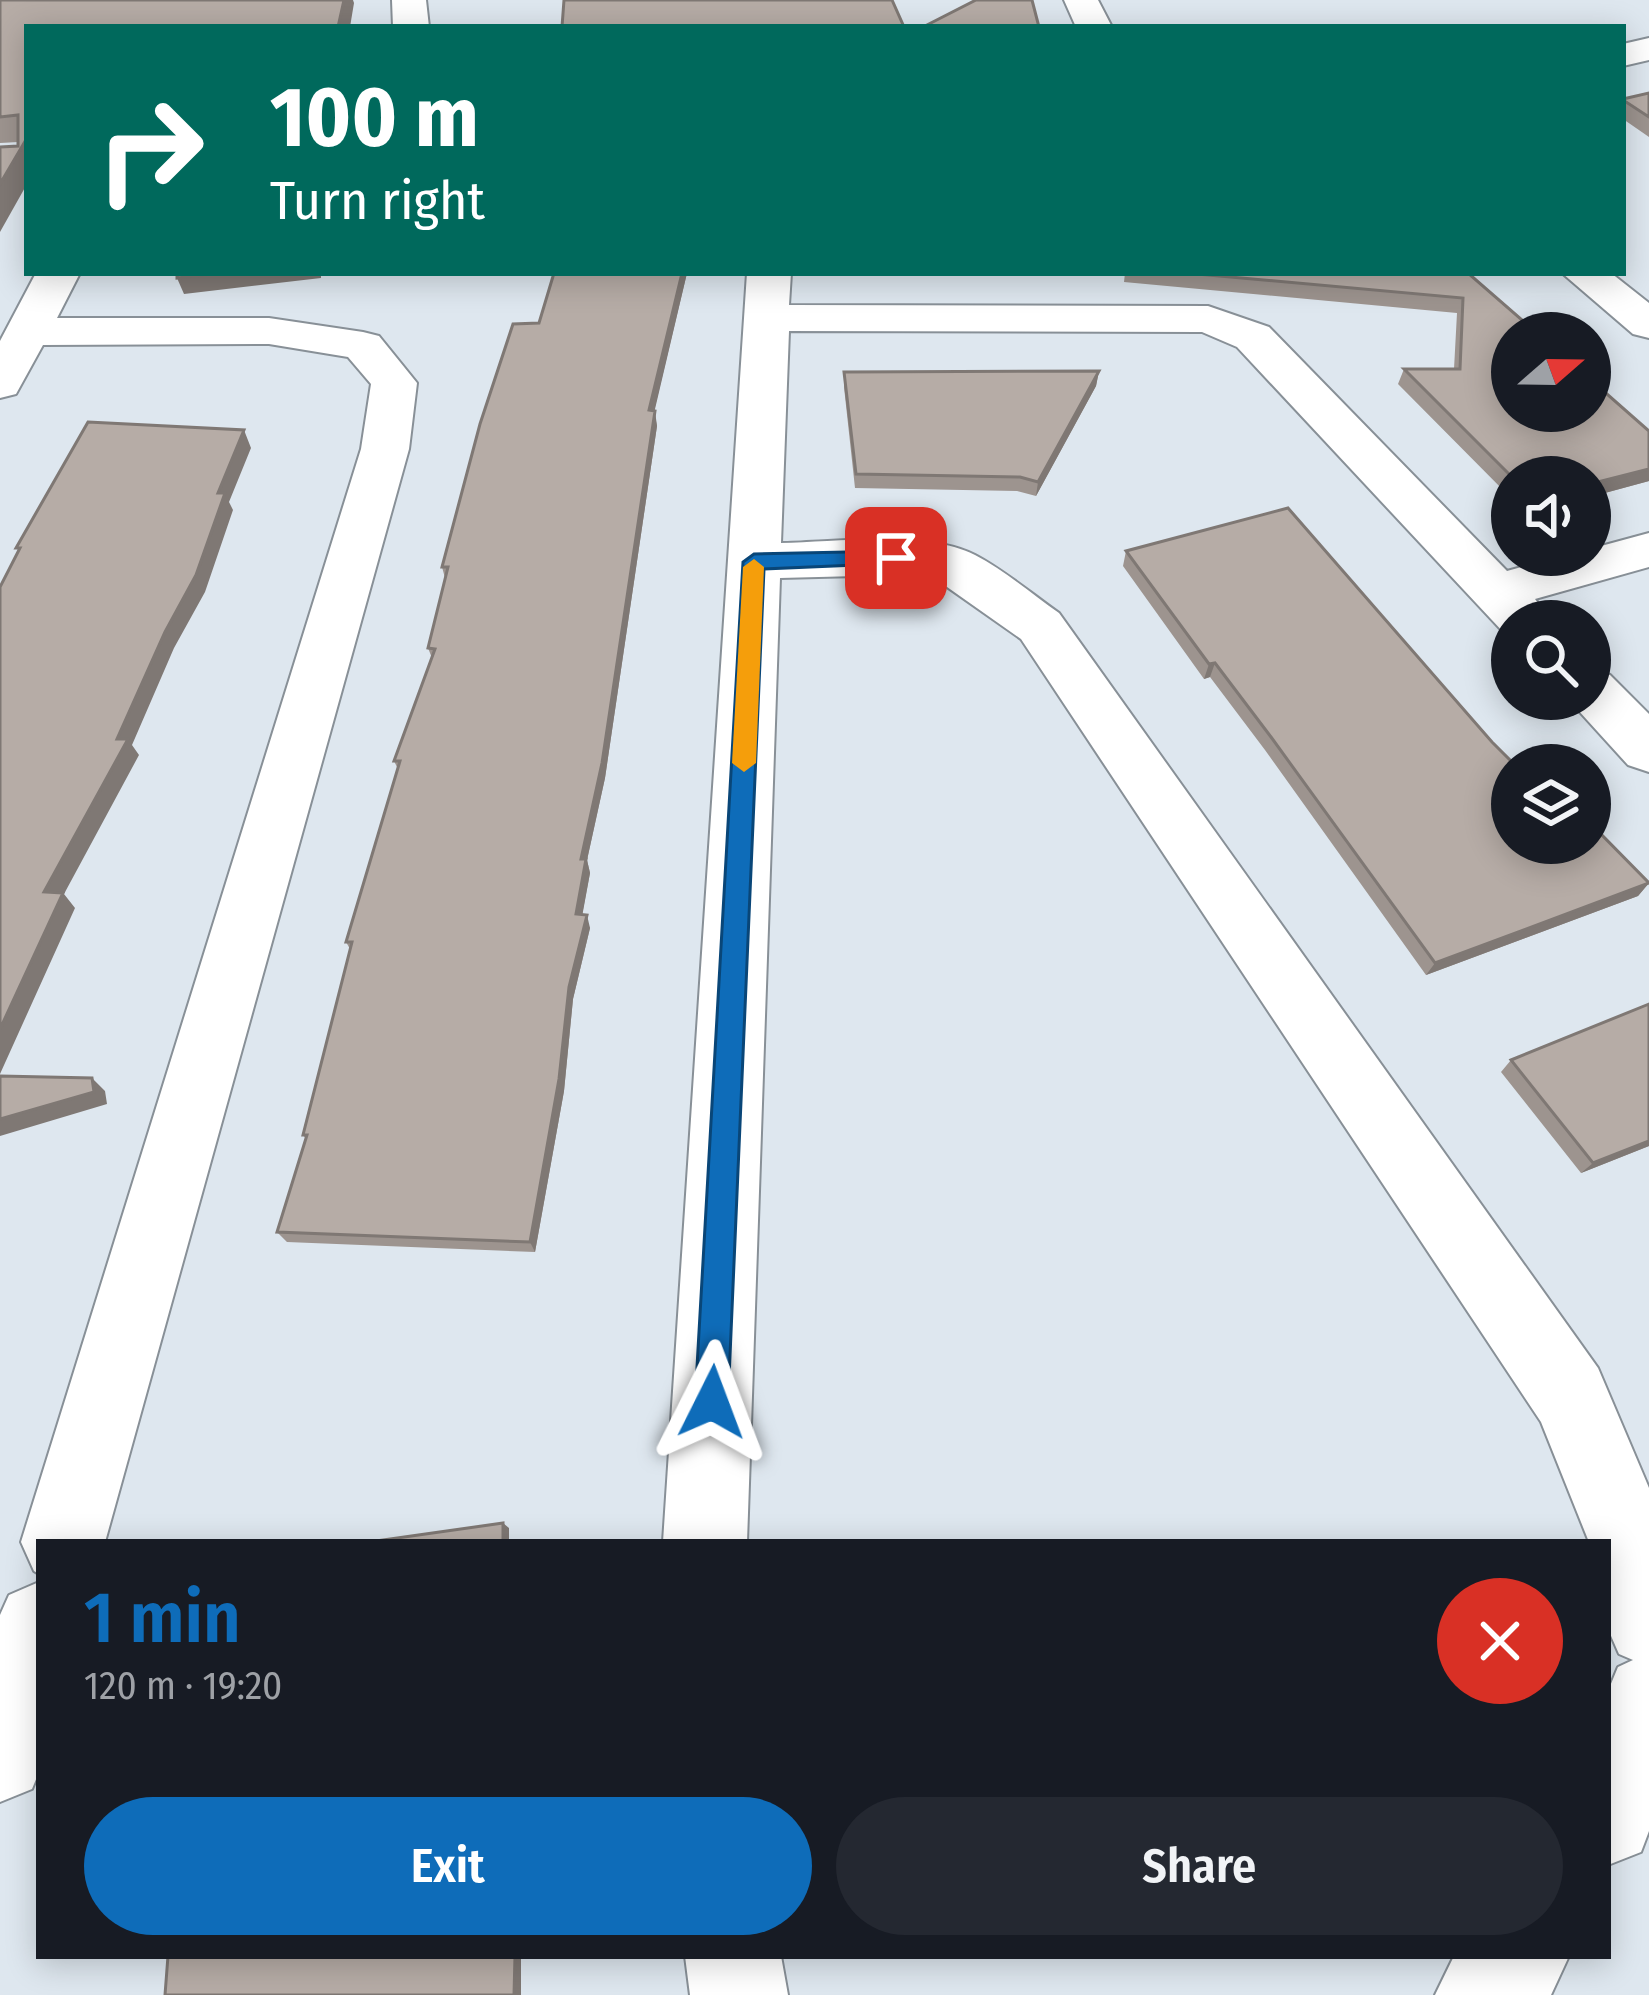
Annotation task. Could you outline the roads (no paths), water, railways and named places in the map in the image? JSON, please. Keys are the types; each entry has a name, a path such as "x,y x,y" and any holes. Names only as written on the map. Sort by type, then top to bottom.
{"street":[{"path":"0,384 56,276"},
{"path":"1588,276 1649,325"},
{"path":"705,1539 768,296 1208,320 1253,337 1504,600"},
{"path":"28,332 269,332 363,346 394,383 385,449 64,1539"},
{"path":"1525,600 1649,550"},
{"path":"754,562 896,558 953,566 1040,626 1570,1396 1646,1580 1649,1624"},
{"path":"1611,711 1649,750"},
{"path":"0,1757 36,1635"},
{"path":"1611,1810 1649,1698"},
{"path":"734,1959 739,1995"},
{"path":"1484,1995 1517,1959"}]}
